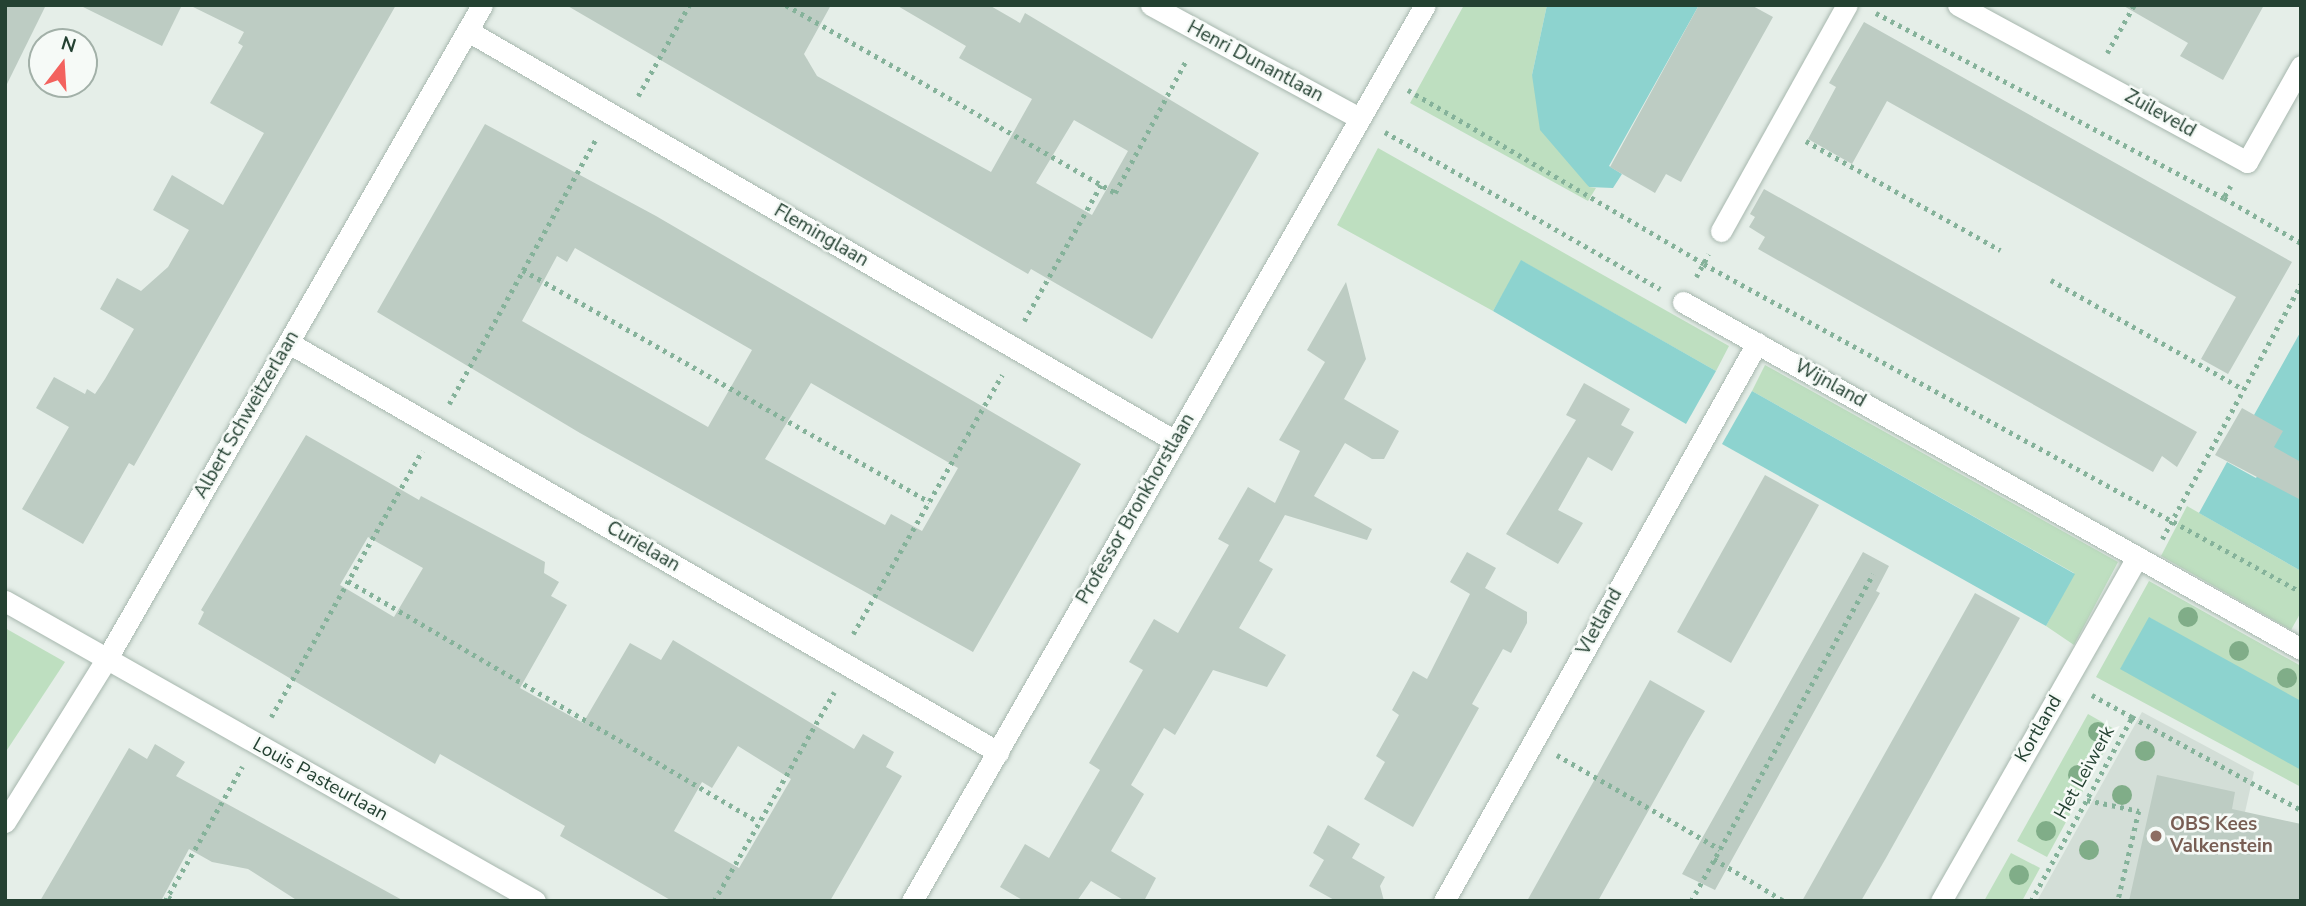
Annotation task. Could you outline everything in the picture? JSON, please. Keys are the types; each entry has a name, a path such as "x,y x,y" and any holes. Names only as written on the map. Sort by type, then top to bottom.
{"street":[{"name":"Albert Schweitzerlaan","path":"5,822 106,660 482,5"},
{"name":"Henri Dunantlaan","path":"1151,5 1359,118"},
{"name":"Professor Bronkhorstlaan","path":"912,901 1425,5"},
{"path":"1721,231 1847,5"},
{"name":"Zuileveld","path":"1958,5 2246,162"},
{"name":"Fleminglaan","path":"468,31 1175,441"},
{"path":"2246,162 2301,66"},
{"name":"Wijnland","path":"1683,302 2301,649"},
{"name":"Curielaan","path":"289,343 998,752"},
{"name":"Vletland","path":"1444,901 1757,344"},
{"name":"Kortland","path":"1941,901 2066,681 2143,560"},
{"name":"Louis Pasteurlaan","path":"5,601 535,901"}],"path":[{"path":"175,901 166,899 436,428 523,270 689,5"},
{"path":"786,5 1115,193 1201,34"},
{"path":"2093,78 2134,5"},
{"path":"1874,12 2224,198 2301,243"},
{"path":"1384,76 1704,264 2301,592"},
{"path":"1359,118 1683,302 1721,231"},
{"path":"1780,126 2000,250"},
{"path":"2224,198 2246,162"},
{"path":"714,901 1101,185"},
{"path":"523,270 930,502"},
{"path":"2051,280 2244,389"},
{"path":"2143,560 2172,520 2301,285"},
{"path":"1690,901 1873,574"},
{"path":"348,582 759,822"},
{"path":"2066,681 2132,717"},
{"name":"Het Leiwerk","path":"2031,901 2132,717 2301,810"},
{"path":"1533,742 1720,849"},
{"path":"2087,800 2139,811 2118,901"},
{"path":"1714,859 1784,901"}],"shaded area":[{"name":"OBS Kees Valkenstein","path":"2142,712 2254,772 2225,901 2037,901"}],"green space":[{"path":"1464,5 1547,5 1532,75 1589,187 1596,188 1588,201 1410,103"},
{"path":"1378,148 1729,346 1716,371 1522,261 1493,311 1337,225"},
{"path":"1765,365 2118,562 2074,645 2046,626 2074,573 1752,391"},
{"path":"2187,506 2301,571 2301,612 2291,630 2161,556"},
{"path":"2149,581 2301,666 2301,703 2150,618 2121,668 2301,769 2301,787 2096,677"},
{"path":"5,628 65,662 5,753"},
{"path":"2088,714 2116,730 2047,857 2017,841"},
{"path":"2011,853 2040,868 2022,901 1984,901"}],"water":[{"path":"1547,5 1699,5 1609,166 1622,174 1613,188 1589,187 1540,130 1532,75"},
{"path":"1521,260 1716,371 1686,424 1493,311"},
{"path":"2301,331 2301,571 2199,513 2227,462 2256,478 2274,447 2254,415"},
{"path":"1752,391 2075,574 2046,626 1722,444"},
{"path":"2149,617 2301,701 2301,770 2120,669"}],"building":[{"path":"5,5 46,5 35,28 28,28 28,41 5,88"},
{"path":"79,5 182,5 162,46"},
{"path":"189,5 396,5 134,466 129,463 83,544 22,509 69,427 36,408 54,377 85,394 87,389 95,394 105,379 134,329 100,309 117,278 141,291 168,267 189,230 153,210 172,175 223,205 264,133 210,103 243,46 238,43 244,32"},
{"path":"566,5 831,5 804,54 817,76 991,172 1032,99 959,58 966,46 896,5 989,5 1020,23 1025,13 1259,153 1152,339 1031,269 1028,274","holes":["1074,120 1128,151 1092,215 1036,183"]},
{"path":"1699,5 1751,5 1773,17 1681,182 1666,174 1655,193 1610,167"},
{"path":"2122,5 2264,5 2223,80 2180,56 2188,43"},
{"path":"1864,22 2292,262 2228,374 2201,359 2236,297 1887,101 1852,164 1808,139 1836,87 1829,83"},
{"path":"485,124 656,216 1081,464 973,652 580,433 377,312","holes":["575,248 752,350 708,427 522,321 557,256 567,262","811,383 958,468 922,531 891,514 885,525 765,459"]},
{"path":"1764,189 2197,432 2177,467 2162,456 2153,472 1758,249 1765,237 1749,227 1755,217 1750,214"},
{"path":"1346,282 1366,359 1344,399 1399,431 1384,459 1372,459 1345,443 1314,496 1372,529 1367,540 1285,515 1259,561 1273,569 1239,628 1286,655 1267,687 1213,670 1175,735 1164,728 1131,785 1144,794 1111,851 1156,878 1144,901 1125,901 1091,881 1077,901 1024,901 1000,887 1025,844 1049,858 1100,770 1089,763 1143,670 1129,662 1154,619 1178,633 1229,545 1218,539 1248,487 1275,503 1300,451 1279,440 1325,362 1307,350"},
{"path":"1584,383 1630,409 1621,425 1634,432 1612,471 1588,457 1558,510 1583,523 1558,564 1506,534 1576,420 1566,415"},
{"path":"2242,408 2283,431 2274,447 2301,462 2301,500 2215,455"},
{"path":"306,435 419,500 421,496 545,562 544,573 559,582 551,596 567,605 520,688 583,723 630,643 661,660 673,640 854,749 863,734 894,752 886,767 902,776 830,901 672,901 560,836 565,826 440,754 435,764 198,624 204,612 201,610","holes":["368,537 423,568 394,617 340,585","738,746 791,779 739,868 674,831 702,782 712,788"]},
{"path":"1765,475 1819,505 1731,663 1677,632"},
{"path":"1467,552 1496,568 1485,588 1527,612 1527,623 1511,653 1503,649 1472,704 1479,708 1413,827 1364,799 1385,762 1376,756 1399,715 1392,710 1413,671 1427,679 1470,594 1450,582"},
{"path":"1863,552 1889,566 1876,591 1880,593 1715,890 1682,874"},
{"path":"1975,593 2020,618 1886,858 1861,901 1802,901"},
{"path":"1650,680 1705,711 1598,901 1527,901"},
{"path":"155,744 185,762 176,776 404,901 298,901 248,869 212,862 189,849 161,901 40,901 129,748 147,759"},
{"path":"2157,775 2235,792 2232,809 2301,824 2301,901 2129,901"},
{"path":"1328,825 1360,844 1352,858 1385,877 1380,886 1384,901 1336,901 1309,886 1324,860 1313,853"}],"place":[{"name":"OBS Kees Valkenstein","path":"2156,836"}]}
